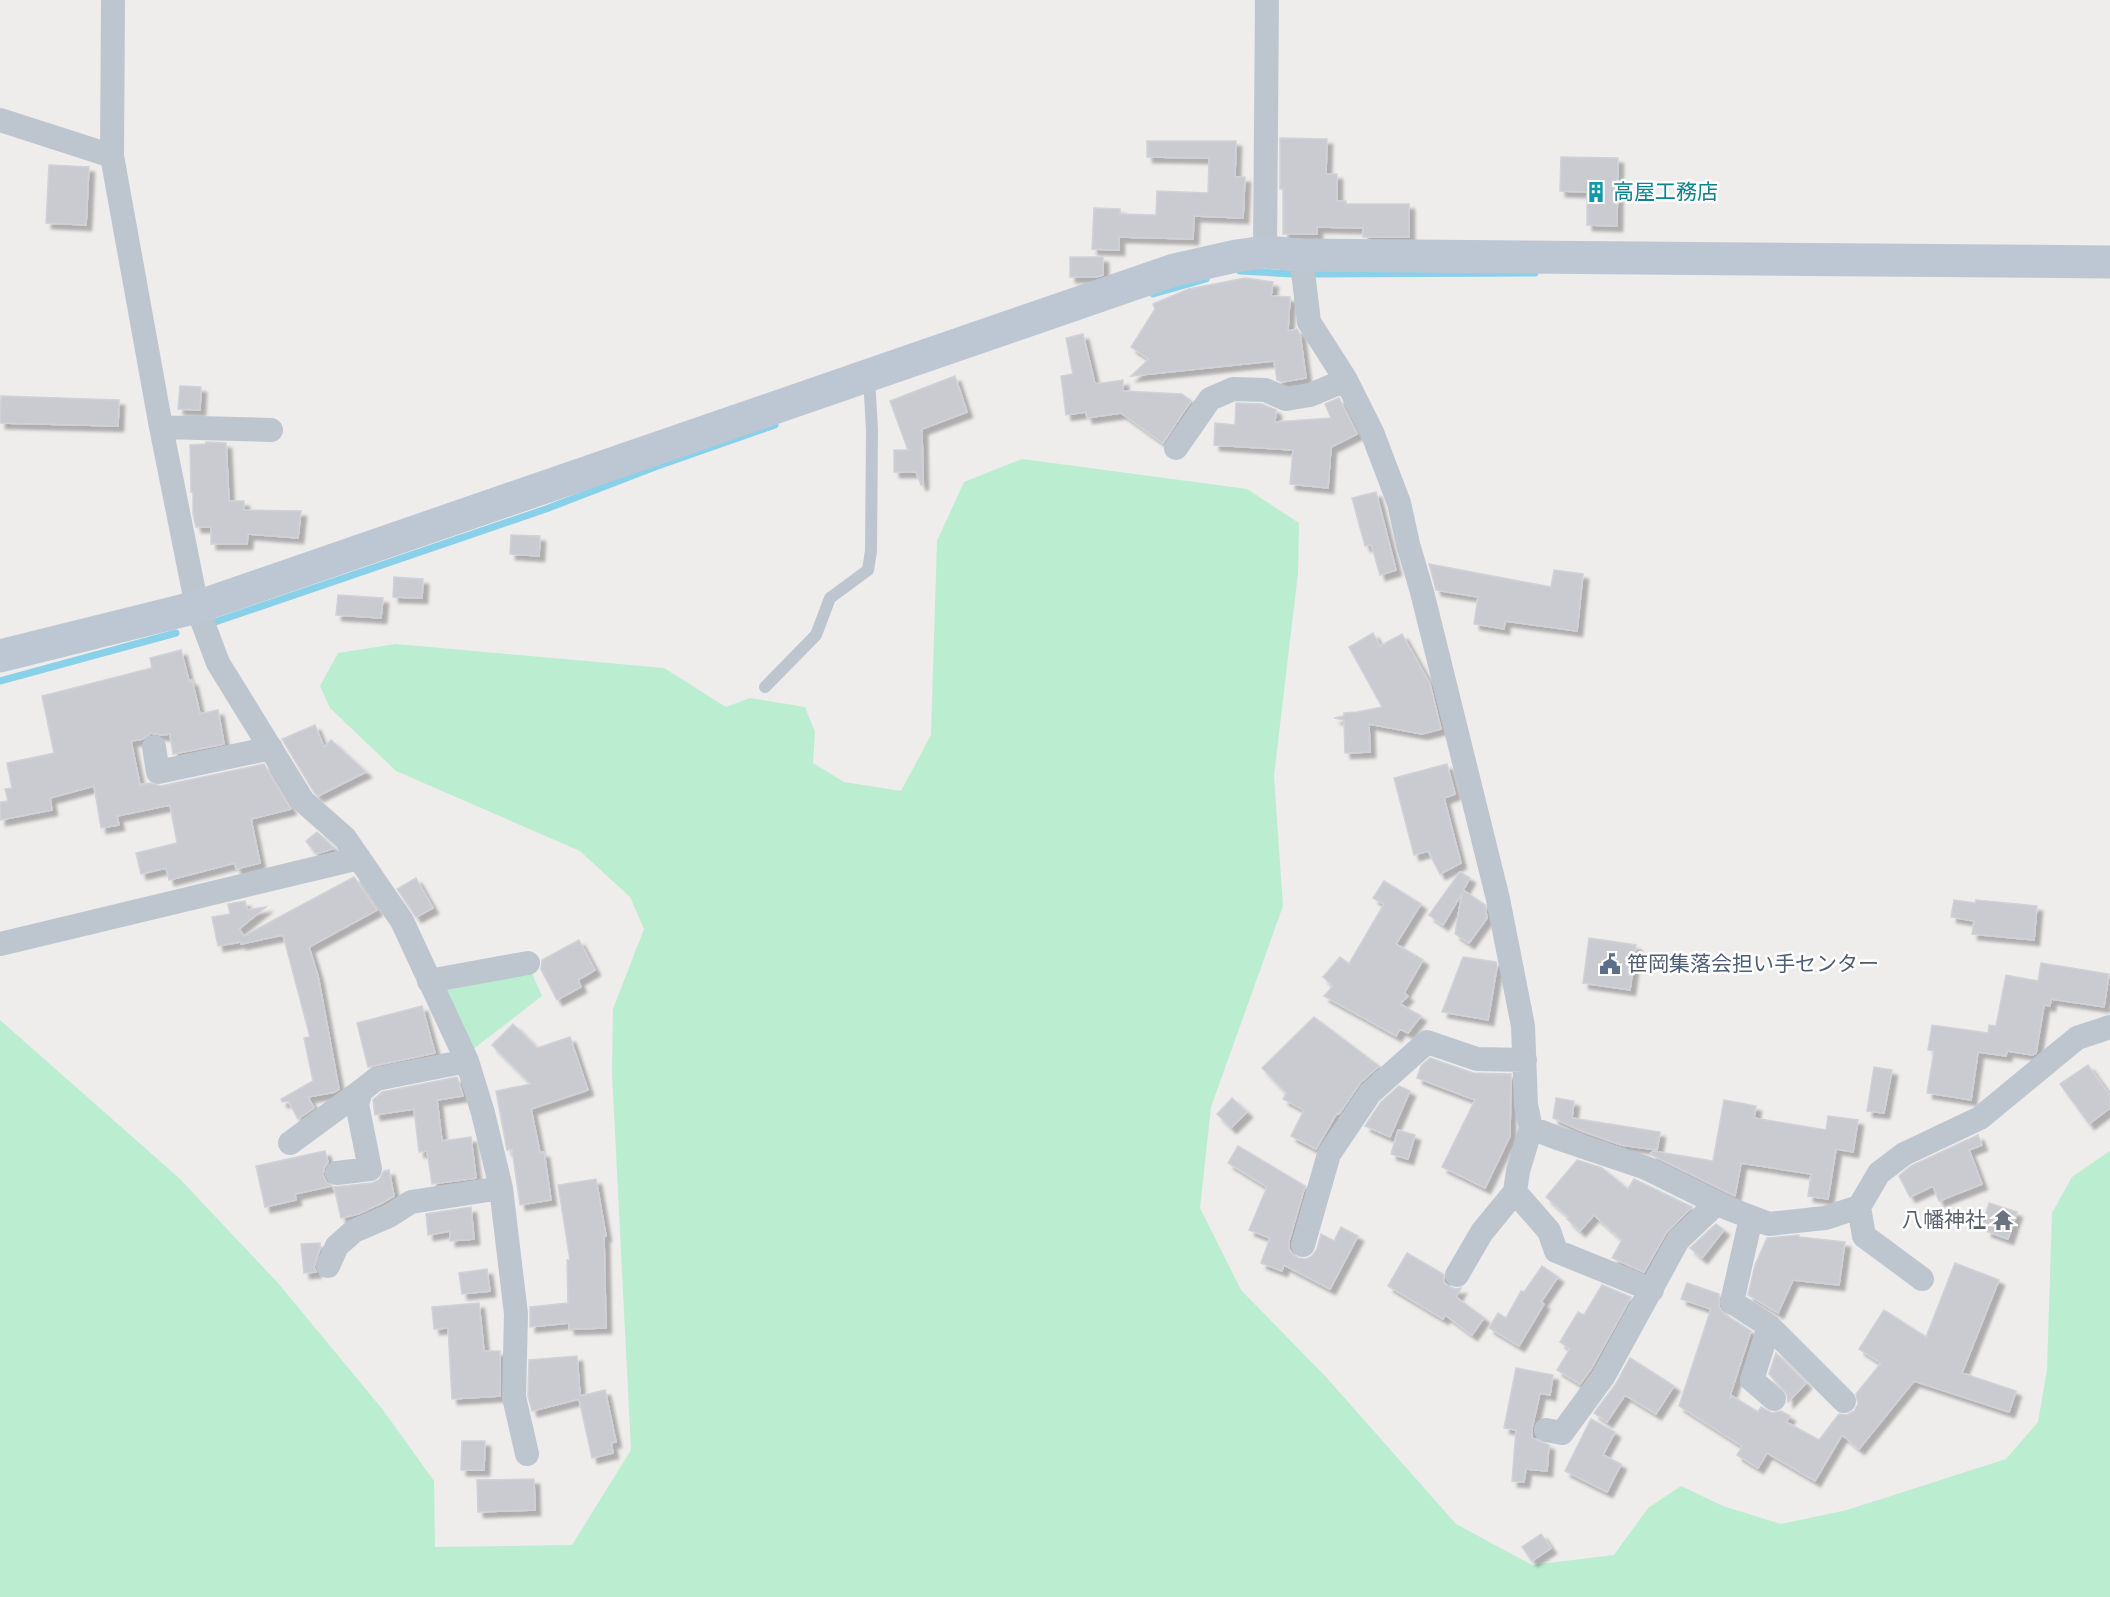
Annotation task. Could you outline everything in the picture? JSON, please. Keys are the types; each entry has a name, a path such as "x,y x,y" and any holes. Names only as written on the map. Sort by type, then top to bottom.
{"street":[{"path":"113,0 112,156 160,427 197,607 218,663 303,801 345,838 402,921 467,1061 483,1113 501,1188 516,1314 514,1397 527,1454"},
{"path":"1265,252 1267,0"},
{"path":"0,120 112,156"},
{"path":"0,656 197,607 1174,270 1236,256 1265,252 1301,255 2110,262"},
{"path":"1301,255 1309,321 1346,380 1372,432 1399,503 1498,899 1523,1026 1526,1105 1532,1128 1518,1171 1515,1192 1482,1232 1457,1275"},
{"path":"1176,448 1210,399 1233,389 1265,390 1286,399 1310,395 1346,380"},
{"path":"160,427 272,430"},
{"path":"154,747 158,772 271,748"},
{"path":"0,944 359,858"},
{"path":"429,981 528,963"},
{"path":"1922,1279 1864,1236 1859,1207 1879,1173 1904,1154 1980,1118 2077,1038 2110,1027"},
{"path":"1303,1245 1329,1154 1370,1093 1427,1042 1477,1059 1525,1060"},
{"path":"290,1143 376,1079 467,1061"},
{"path":"337,1173 370,1169 357,1104 361,1091"},
{"path":"1532,1128 1646,1168 1717,1203 1769,1224 1825,1218 1859,1207"},
{"path":"328,1266 337,1246 354,1231 389,1216 411,1202 501,1188"},
{"path":"1515,1192 1549,1231 1556,1251 1652,1290"},
{"path":"1546,1430 1562,1432 1603,1377 1678,1240 1717,1203"},
{"path":"1751,1218 1732,1302 1769,1326 1844,1401"},
{"path":"1769,1326 1752,1380 1774,1398"}],"lane":[{"path":"765,687 816,635 830,598 868,570 871,551 872,430 869,374"}],"green space":[{"path":"1022,459 1247,489 1299,523 1298,573 1274,776 1283,906 1211,1107 1200,1208 1241,1290 1326,1377 1456,1524 1532,1565 1614,1555 1648,1508 1681,1486 1723,1506 1781,1524 1847,1510 2006,1459 2038,1422 2047,1370 2052,1213 2072,1177 2110,1151 2110,1597 0,1597 0,1020 179,1178 278,1283 383,1410 434,1481 435,1547 572,1545 631,1450 612,1073 613,1009 644,929 630,897 580,851 396,771 330,708 320,686 338,653 396,644 664,668 726,707 750,698 805,707 815,732 813,763 844,782 901,791 931,735 937,541 964,482"},
{"path":"531,971 542,996 472,1050 439,990"}],"building":[{"path":"1280,138 1327,139 1326,174 1337,174 1337,201 1346,201 1346,204 1409,204 1409,237 1363,237 1363,228 1317,227 1317,234 1283,234"},
{"path":"1147,141 1236,141 1235,177 1245,177 1243,218 1194,216 1193,239 1119,237 1119,250 1092,249 1094,208 1120,209 1120,214 1156,215 1157,191 1208,193 1209,158 1147,157"},
{"name":"高屋工務店","path":"1561,157 1618,158 1617,226 1587,225 1587,192 1560,191"},
{"path":"49,165 89,167 86,225 46,223"},
{"path":"1070,257 1103,257 1103,275 1070,277"},
{"path":"1245,278 1273,282 1271,296 1290,297 1288,331 1297,329 1300,334 1306,378 1282,382 1277,380 1274,361 1131,376 1149,359 1131,347 1155,309 1153,304 1189,289"},
{"path":"1083,334 1095,384 1123,380 1123,391 1182,394 1191,401 1163,443 1121,413 1087,418 1086,412 1066,415 1061,376 1073,374 1066,338"},
{"path":"955,376 967,412 922,429 923,484 921,485 916,472 894,472 894,450 908,450 890,401"},
{"path":"180,386 201,387 200,410 178,409"},
{"path":"1,396 119,400 118,426 0,423"},
{"path":"1339,398 1357,434 1331,447 1328,488 1290,484 1293,450 1214,445 1215,423 1235,425 1236,403 1262,404 1276,410 1275,422 1331,418 1325,404"},
{"path":"206,442 226,443 229,501 244,501 244,510 301,511 298,538 248,534 247,544 211,544 211,527 196,527 193,514 193,492 191,492 190,445 206,444"},
{"path":"1376,492 1396,570 1380,575 1371,544 1365,546 1352,498"},
{"path":"511,535 540,536 539,556 510,554"},
{"path":"1429,564 1551,587 1554,570 1583,574 1577,631 1505,621 1504,629 1474,624 1478,597 1436,590"},
{"path":"394,577 423,579 422,598 393,597"},
{"path":"338,595 383,598 381,618 336,615"},
{"path":"1373,633 1380,646 1402,634 1430,684 1441,729 1422,734 1369,724 1370,752 1345,753 1344,720 1334,718 1344,716 1344,713 1382,707 1349,647"},
{"path":"181,650 189,681 192,680 200,714 218,710 224,744 173,754 170,734 151,733 143,739 131,741 140,785 150,783 161,786 264,764 291,809 251,819 260,863 236,869 235,863 169,880 166,868 141,874 136,853 177,843 170,805 117,816 119,825 101,828 94,786 50,798 52,810 0,820 0,802 8,801 5,789 12,788 7,763 54,753 42,696 152,668 150,658"},
{"path":"315,725 324,747 331,740 366,772 318,796 282,739"},
{"path":"1447,764 1455,794 1444,798 1461,863 1440,874 1428,851 1414,855 1394,778"},
{"path":"317,832 335,848 316,854 306,841"},
{"path":"1460,872 1470,878 1463,890 1485,905 1487,918 1469,943 1455,934 1462,893 1443,925 1429,915"},
{"path":"354,877 377,910 309,947 318,976 339,1089 335,1092 308,1097 314,1108 298,1119 288,1101 282,1102 281,1099 313,1081 304,1038 310,1037 283,935 241,944 241,942 218,946 212,917 230,914 228,904 245,901 247,910 266,907 239,929 244,936"},
{"path":"416,878 433,908 416,917 397,889"},
{"path":"1384,881 1421,904 1396,944 1423,960 1404,993 1408,996 1400,1004 1421,1016 1408,1033 1400,1029 1396,1036 1324,996 1333,986 1323,977 1340,957 1349,964 1384,904 1373,898"},
{"path":"1954,900 2037,906 2034,940 1972,934 1974,921 1951,917"},
{"name":"笹岡集落会担い手センター","path":"1589,938 1636,945 1630,990 1583,983"},
{"path":"579,940 595,970 578,980 581,987 557,1000 541,969 542,960"},
{"path":"1463,957 1496,962 1488,1020 1442,1012"},
{"path":"2041,963 2109,974 2104,1007 2051,999 2050,1006 2044,1005 2036,1053 2033,1055 2007,1051 2006,1056 1978,1052 1971,1100 1927,1093 1934,1051 1928,1050 1932,1025 1988,1033 1989,1025 1996,1026 2006,975 2038,981"},
{"path":"422,1006 435,1053 368,1067 357,1023"},
{"path":"1314,1017 1379,1066 1360,1083 1339,1114 1337,1113 1316,1149 1291,1136 1304,1110 1283,1099 1286,1093 1262,1068"},
{"path":"513,1024 537,1048 570,1037 588,1090 531,1109 540,1153 544,1152 551,1200 520,1205 512,1149 507,1150 496,1091 531,1084 492,1045"},
{"path":"1430,1058 1473,1073 1511,1074 1510,1136 1485,1188 1442,1167 1475,1100 1417,1078 1421,1066"},
{"path":"2088,1065 2110,1096 2110,1108 2089,1124 2060,1084"},
{"path":"1874,1067 1892,1070 1884,1113 1867,1111"},
{"path":"457,1077 463,1096 437,1100 442,1141 471,1137 476,1178 432,1184 427,1151 419,1152 414,1109 375,1115 373,1100 382,1092"},
{"path":"1399,1086 1410,1091 1390,1137 1365,1126 1381,1102"},
{"path":"1232,1098 1247,1112 1231,1128 1217,1114"},
{"path":"1556,1098 1574,1101 1572,1118 1660,1132 1657,1150 1621,1145 1553,1118"},
{"path":"1724,1100 1756,1106 1754,1118 1826,1130 1828,1116 1858,1120 1853,1152 1836,1149 1828,1199 1808,1196 1811,1174 1741,1163 1735,1196 1650,1154 1653,1151 1713,1161"},
{"path":"1398,1130 1415,1135 1408,1159 1391,1154"},
{"path":"1978,1135 1982,1145 1969,1150 1982,1184 1939,1201 1933,1186 1910,1197 1899,1176 1911,1166"},
{"path":"1238,1146 1305,1186 1289,1241 1289,1249 1293,1255 1306,1259 1312,1256 1317,1249 1321,1234 1334,1241 1341,1227 1358,1236 1330,1289 1284,1265 1282,1271 1261,1263 1270,1238 1249,1230 1267,1187 1228,1163"},
{"path":"325,1151 328,1162 323,1175 331,1186 295,1194 296,1200 265,1207 256,1166"},
{"path":"1577,1160 1602,1168 1628,1189 1634,1179 1692,1207 1666,1233 1644,1272 1612,1258 1622,1240 1594,1215 1580,1231 1567,1219 1569,1217 1546,1197"},
{"path":"389,1170 394,1196 358,1214 341,1218 334,1187 372,1183 379,1180 384,1171"},
{"path":"596,1179 606,1236 604,1236 606,1328 569,1329 569,1323 530,1327 530,1307 568,1303 567,1260 570,1260 558,1185"},
{"name":"八幡神社","path":"1989,1203 2017,1212 2008,1239 1986,1231 1988,1224 1983,1222"},
{"path":"471,1207 474,1239 450,1241 450,1231 428,1235 426,1214"},
{"path":"1716,1224 1724,1230 1702,1258 1690,1248"},
{"path":"1799,1235 1799,1237 1845,1242 1839,1285 1793,1280 1778,1313 1748,1295 1755,1265 1767,1238"},
{"path":"320,1243 314,1267 316,1272 304,1273 301,1244"},
{"path":"1407,1253 1443,1274 1444,1282 1449,1287 1461,1288 1456,1297 1484,1318 1472,1335 1445,1315 1443,1319 1388,1286"},
{"path":"1955,1263 1999,1280 1962,1373 2016,1391 2009,1412 1914,1381 1859,1449 1842,1435 1815,1481 1767,1453 1758,1468 1737,1455 1742,1446 1679,1406 1711,1309 1681,1299 1687,1283 1719,1294 1719,1307 1724,1314 1751,1331 1729,1399 1732,1396 1758,1412 1761,1407 1772,1413 1781,1411 1790,1416 1786,1422 1819,1440 1839,1414 1847,1415 1854,1411 1858,1404 1856,1394 1881,1363 1859,1349 1884,1310 1926,1337"},
{"path":"1542,1266 1558,1277 1541,1302 1544,1304 1519,1346 1489,1328 1498,1313 1506,1318 1521,1291 1524,1292"},
{"path":"487,1269 490,1291 462,1294 459,1273"},
{"path":"1602,1285 1631,1297 1591,1369 1580,1384 1557,1370 1570,1349 1560,1342 1578,1312 1584,1315"},
{"path":"479,1303 484,1351 500,1351 500,1396 452,1399 448,1328 434,1329 432,1307"},
{"path":"1776,1353 1806,1383 1788,1402 1787,1394 1769,1374"},
{"path":"577,1356 580,1396 605,1390 616,1442 611,1443 613,1453 592,1458 579,1399 532,1411 528,1396 529,1360"},
{"path":"1630,1358 1674,1386 1656,1414 1625,1395 1607,1422 1594,1413 1615,1385"},
{"path":"1516,1368 1553,1375 1550,1395 1540,1393 1532,1428 1532,1438 1549,1445 1547,1471 1526,1469 1524,1482 1512,1481 1516,1430 1504,1428"},
{"path":"1591,1419 1615,1432 1603,1455 1621,1464 1607,1492 1565,1471"},
{"path":"462,1441 485,1441 484,1470 461,1470"},
{"path":"534,1479 535,1510 478,1512 477,1480"},
{"path":"1541,1534 1551,1548 1532,1561 1522,1547"}],"waterway":[{"path":"1240,271 1292,274"},
{"path":"1312,274 1535,273"},
{"path":"1153,294 1206,279"},
{"path":"215,622 546,509 655,467 775,425"},
{"path":"0,681 176,633"}],"place":[{"name":"高屋工務店","path":"1596,192"},
{"name":"笹岡集落会担い手センター","path":"1610,964"},
{"name":"八幡神社","path":"2003,1220"}]}
